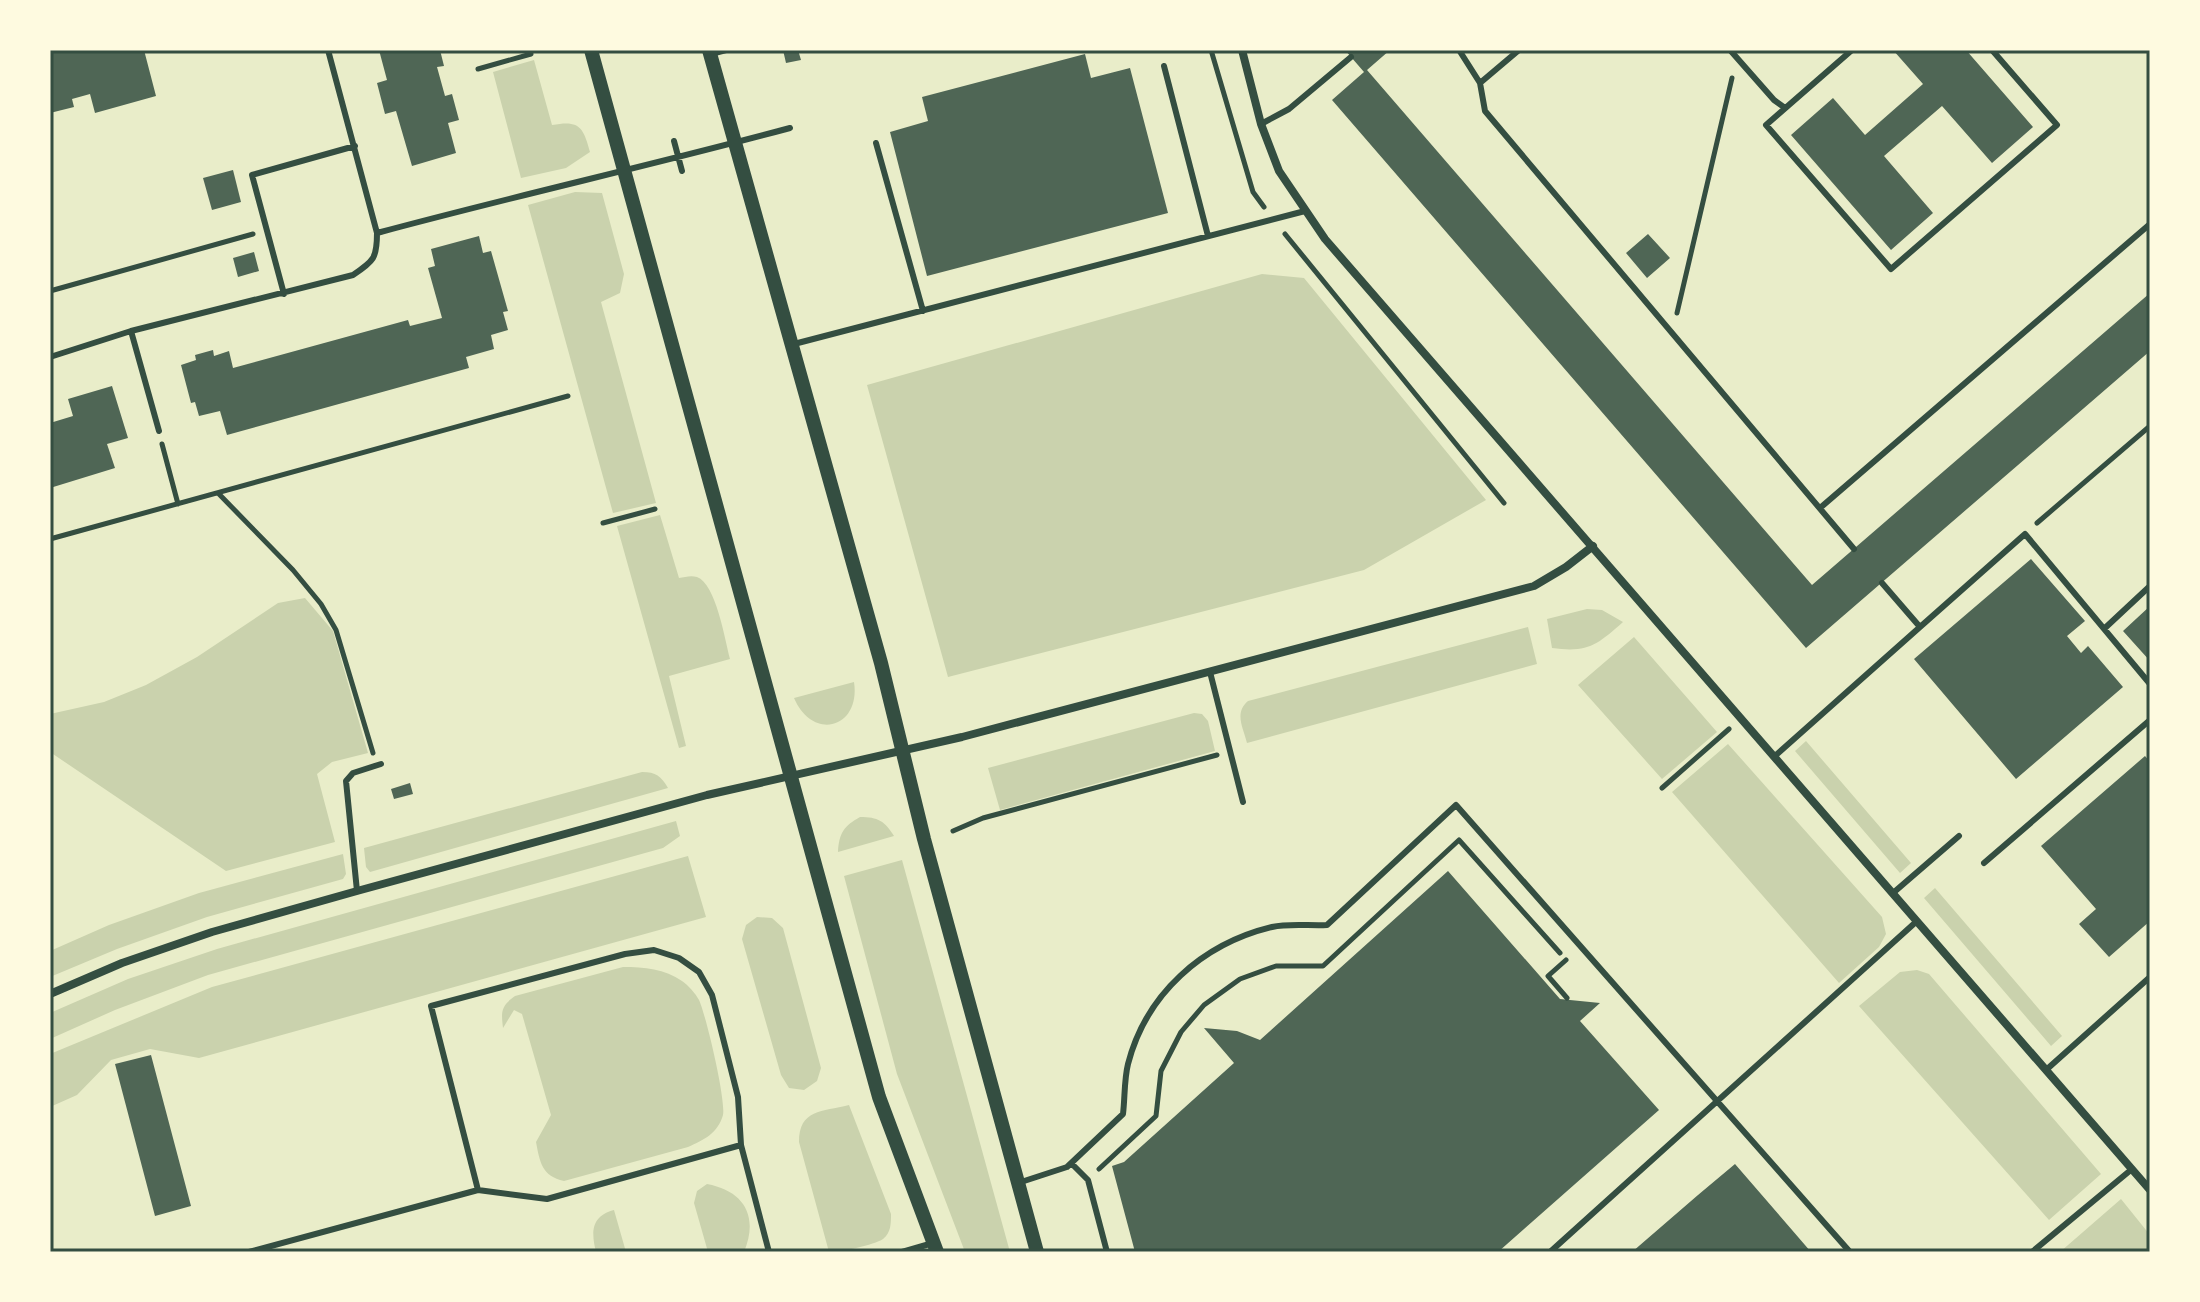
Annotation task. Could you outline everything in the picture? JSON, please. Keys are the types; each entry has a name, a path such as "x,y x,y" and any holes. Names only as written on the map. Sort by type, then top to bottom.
{"street":[{"path":"591,50 879,1097 935,1248"},
{"path":"1242,50 1261,124 1279,171 1325,239 2150,1190"},
{"path":"710,52 881,663 928,854 1037,1252"},
{"path":"50,994 122,963 212,932 357,891 707,795 902,751 1534,586 1593,546"}],"lane":[{"path":"50,357 131,331 353,275 377,253 377,233 328,50"},
{"path":"710,52 726,50"},
{"path":"1459,50 1480,83 1485,111 1854,549"},
{"path":"1480,83 1519,50"},
{"path":"1730,50 1774,100 1785,108"},
{"path":"1852,50 1766,125 1891,269 2057,125 1992,50"},
{"path":"1261,124 1289,109 1351,57"},
{"path":"1164,66 1208,236"},
{"path":"377,233 790,128"},
{"path":"674,141 682,171"},
{"path":"876,143 923,311"},
{"path":"284,294 252,175 355,146"},
{"path":"791,345 1305,211"},
{"path":"1820,508 2150,224"},
{"path":"131,331 159,431"},
{"path":"1775,756 2025,534 2150,684"},
{"path":"1882,583 1920,627"},
{"path":"2105,628 2150,586"},
{"path":"1210,672 1243,802"},
{"path":"1984,863 2150,720"},
{"path":"357,891 346,781 353,773 378,765"},
{"path":"1018,1183 1072,1164 1123,1114 1127,1066 1145,1017 1174,980 1223,943 1275,926 1327,925 1456,805 1850,1252"},
{"path":"1893,893 1959,836"},
{"path":"1550,1252 1917,921"},
{"path":"478,1190 431,1006 625,954 654,950 679,958 699,972 712,995 738,1097 741,1145 769,1252"},
{"path":"2046,1070 2150,977"},
{"path":"249,1252 478,1190 547,1199 741,1145"},
{"path":"1072,1164 1088,1180 1107,1252"},
{"path":"2032,1252 2132,1169"},
{"path":"902,1252 935,1248"}],"path":[{"path":"1211,50 1253,192 1302,258 1504,503"},
{"path":"478,69 531,54"},
{"path":"1673,334 1736,57"},
{"path":"50,291 267,230"},
{"path":"50,539 568,396"},
{"path":"2025,534 2150,426"},
{"path":"159,431 179,504"},
{"path":"218,493 293,570 336,630 378,765"},
{"path":"603,523 655,509"},
{"path":"1662,788 1742,718"},
{"path":"953,831 983,818 1214,756"},
{"path":"1088,1180 1156,1116 1161,1071 1181,1032 1204,1005 1240,979 1276,966 1323,966 1459,840 1576,972"},
{"path":"1566,960 1548,976 1567,998"}],"green space":[{"path":"534,60 552,125 574,124 585,136 590,152 566,168 521,178 493,72"},
{"path":"575,192 602,193 624,274 620,293 601,302 656,503 613,513 528,205"},
{"path":"1262,274 1304,278 1486,500 1364,570 948,677 867,385"},
{"path":"660,515 679,578 697,577 709,590 719,614 730,659 669,676 686,746 679,748 617,526"},
{"path":"305,598 333,631 368,753 332,762 317,774 335,842 226,871 50,752 50,714 104,702 146,685 197,657 278,603"},
{"path":"1587,609 1602,610 1623,622 1591,646 1552,648 1547,619"},
{"path":"1528,627 1537,664 1247,743 1240,715 1248,701"},
{"path":"1634,637 1717,732 1662,779 1578,685"},
{"path":"854,682 850,710 834,724 812,721 794,698"},
{"path":"1194,713 1202,714 1208,721 1215,751 1000,810 988,768"},
{"path":"1806,741 1911,863 1900,873 1795,751"},
{"path":"1728,744 1882,917 1886,934 1879,947 1839,983 1672,792"},
{"path":"642,772 658,776 668,788 370,872 366,867 364,848"},
{"path":"860,817 880,821 894,836 838,852 843,831"},
{"path":"676,821 680,836 663,848 208,975 115,1010 50,1039 50,1013 128,979 217,949"},
{"path":"343,854 346,874 343,879 207,917 50,977 50,951 109,925 199,893"},
{"path":"688,856 706,917 199,1058 150,1049 111,1060 77,1095 50,1107 50,1054 212,987"},
{"path":"902,860 1010,1252 965,1252 897,1074 844,876"},
{"path":"1935,888 2062,1036 2051,1046 1924,898"},
{"path":"757,917 772,918 783,928 821,1068 817,1081 804,1090 789,1088 781,1075 742,939 746,925"},
{"path":"623,967 646,968 669,974 684,983 698,998 715,1058 723,1115 714,1131 688,1147 564,1181 557,1179 543,1168 536,1142 551,1115 522,1014 514,1010 503,1028 503,1009 515,996"},
{"path":"1917,970 1929,974 2101,1174 2049,1220 1859,1006 1900,972"},
{"path":"849,1105 891,1214 891,1224 888,1234 879,1241 829,1252 799,1142 800,1131 803,1123 814,1114"},
{"path":"707,1184 730,1193 745,1207 750,1227 744,1252 708,1252 694,1203 697,1191"},
{"path":"2121,1199 2150,1235 2150,1252 2060,1252"},
{"path":"614,1210 626,1252 596,1252 594,1226 601,1216"}],"building":[{"path":"50,50 144,50 156,96 95,113 90,94 72,99 74,107 50,113"},
{"path":"379,50 440,50 444,66 437,67 445,96 452,94 459,120 448,123 456,153 412,166 396,111 385,114 377,83 387,80"},
{"path":"783,50 798,50 801,60 786,63"},
{"path":"1345,50 1390,50 1367,70 1812,585 2150,293 2150,351 1806,648 1332,100 1364,72"},
{"path":"1893,50 1966,50 2033,127 1992,163 1942,106 1884,156 1933,213 1891,250 1791,135 1833,98 1865,135 1923,84"},
{"path":"1085,54 1091,78 1130,68 1168,213 927,276 890,132 928,121 922,97"},
{"path":"233,170 241,202 212,210 203,178"},
{"path":"1648,234 1670,258 1647,278 1626,253"},
{"path":"479,236 483,253 491,251 508,311 503,312 508,330 491,335 494,349 466,357 469,368 227,435 220,411 199,416 195,402 191,403 181,365 196,360 195,355 213,350 214,356 229,351 233,368 408,320 410,326 442,318 428,268 435,266 431,249"},
{"path":"254,252 259,271 238,277 233,258"},
{"path":"112,386 128,438 107,444 115,468 50,488 50,423 73,416 68,399"},
{"path":"2031,559 2085,621 2067,636 2081,653 2088,646 2123,687 2016,779 1914,659"},
{"path":"2150,606 2150,661 2123,631"},
{"path":"2145,756 2150,762 2150,921 2109,957 2079,924 2096,909 2041,846"},
{"path":"410,783 413,794 394,799 391,789"},
{"path":"1448,871 1560,999 1600,1003 1580,1021 1659,1110 1498,1252 1135,1252 1112,1166 1124,1162 1234,1063 1204,1028 1237,1031 1260,1040"},
{"path":"151,1055 191,1206 155,1216 115,1064"},
{"path":"1735,1164 1811,1252 1632,1252 1698,1195"}]}
